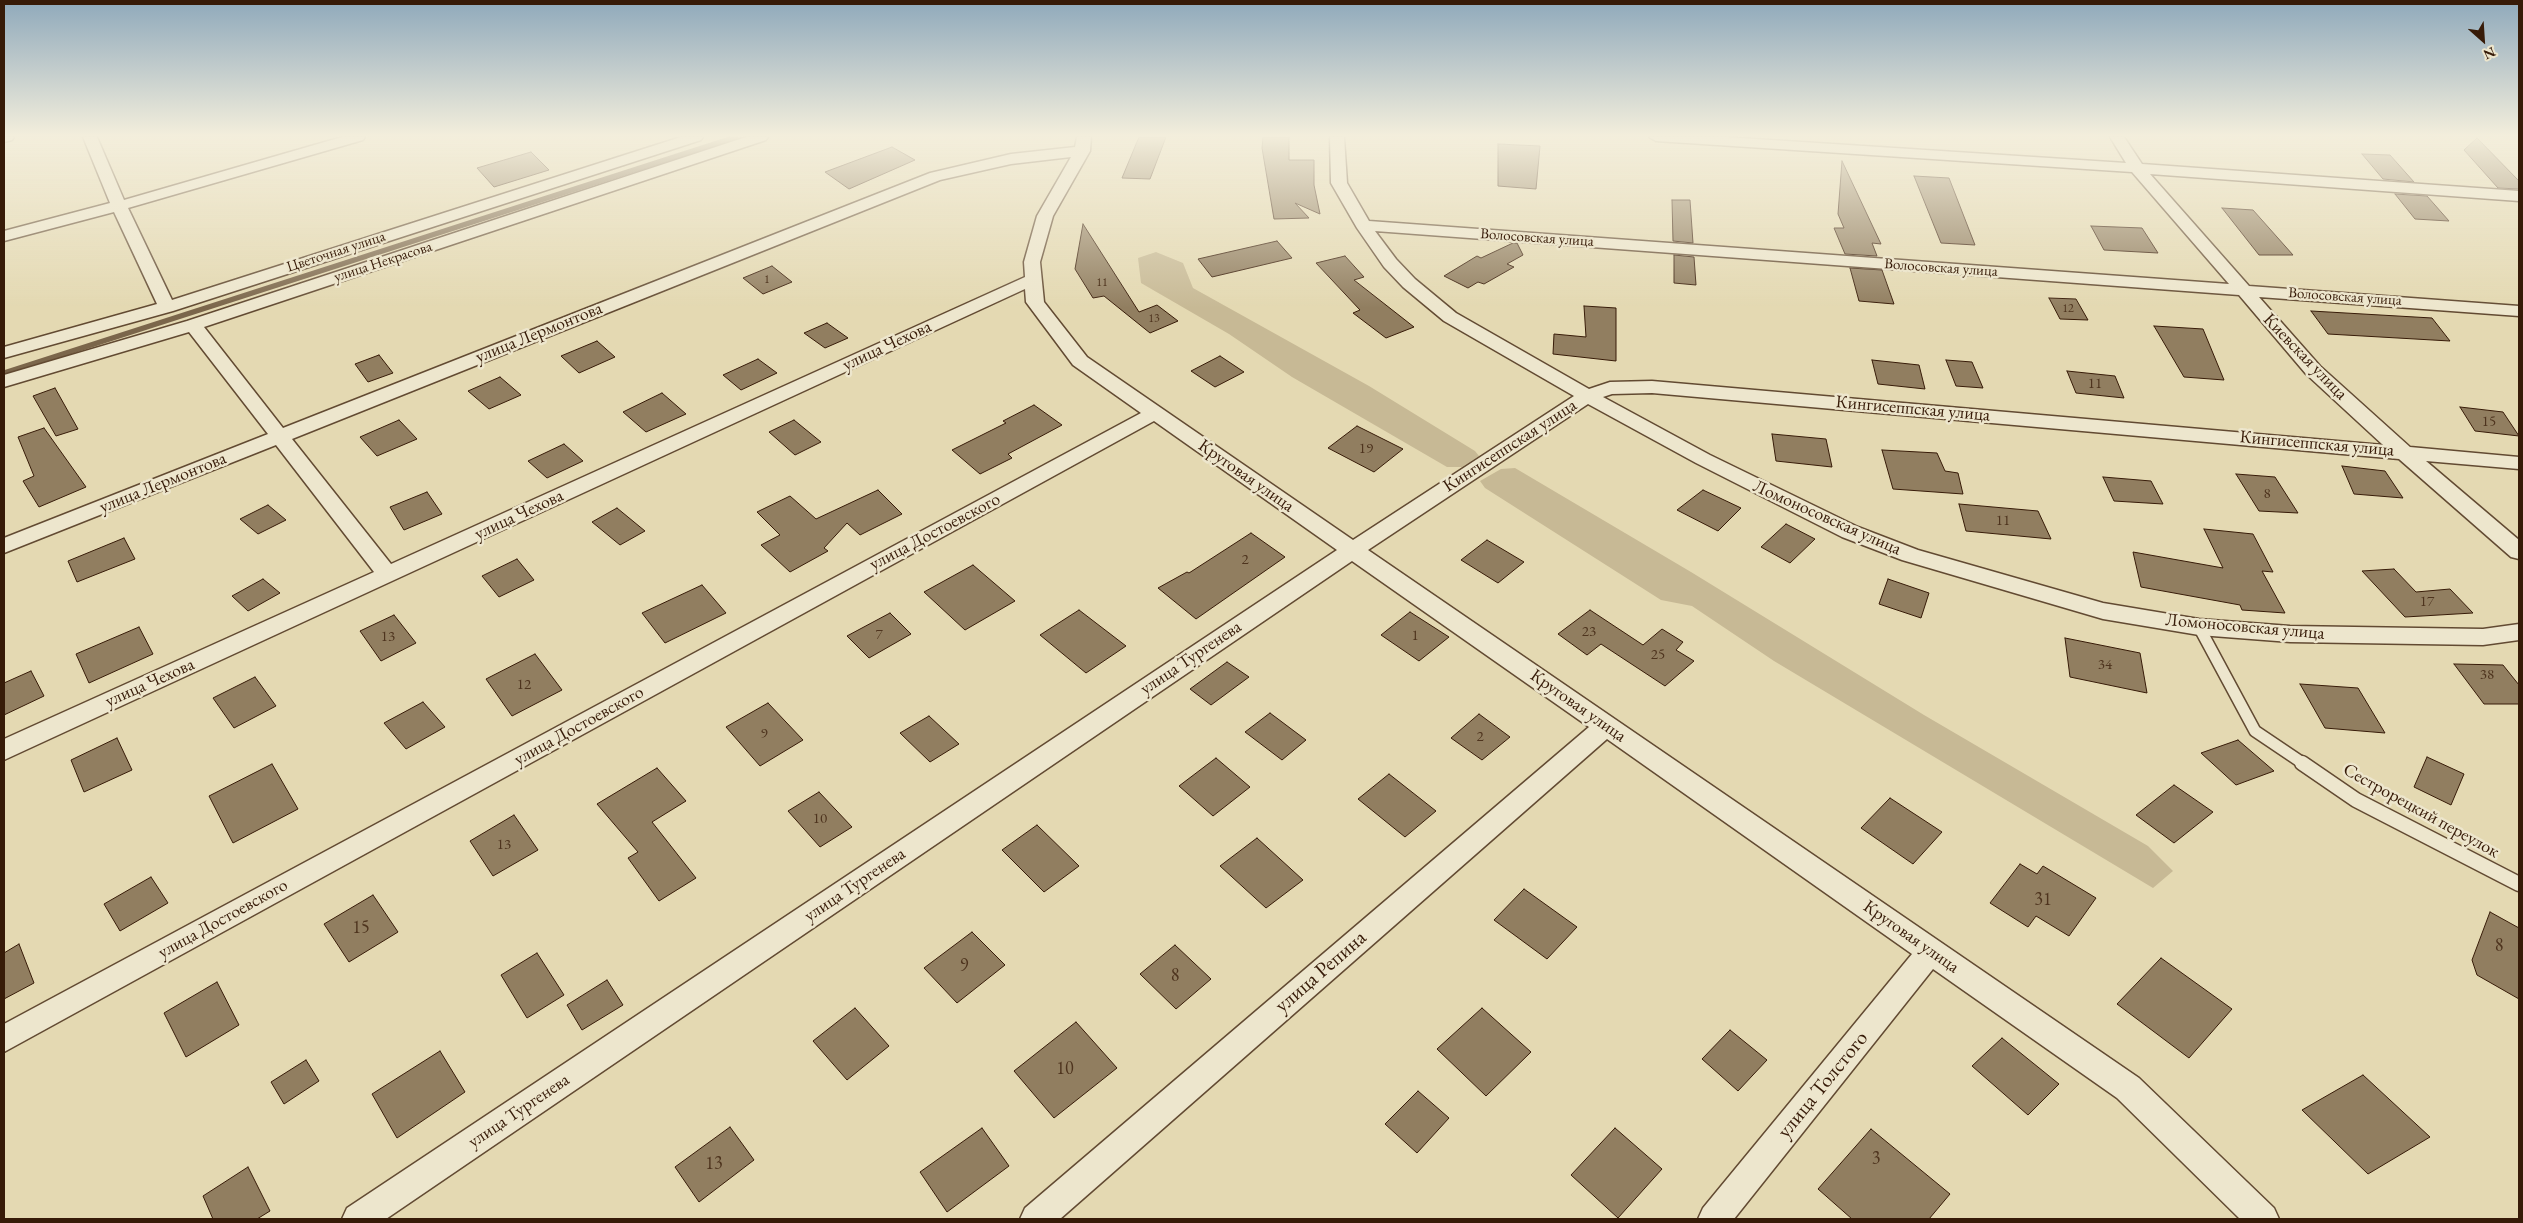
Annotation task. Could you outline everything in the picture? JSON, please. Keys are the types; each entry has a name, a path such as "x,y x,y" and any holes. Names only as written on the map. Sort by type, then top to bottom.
{"street":[{"path":"114,194 166,307"},
{"path":"4,236 160,194"},
{"name":"Цветочная улица","path":"4,353 166,307 518,194"},
{"name":"улица Некрасова","path":"4,381 193,325 589,194"},
{"name":"улица Лермонтова","path":"4,546 890,194"},
{"name":"Круговая улица","path":"1057,194 1045,216 1032,262 1036,302 1080,361 2128,1088 2262,1219"},
{"name":"Ломоносовская улица","path":"1345,194 1363,225 1390,263 1409,283 1450,317 1587,396 1750,483 1850,532 1910,555 2103,611 2199,628 2338,634 2483,636 2519,632"},
{"name":"Киевская улица","path":"2159,194 2313,370 2402,452 2495,529 2519,552"},
{"path":"2493,194 2519,196"},
{"name":"Волосовская улица","path":"1363,225 2519,311"},
{"name":"улица Чехова","path":"4,750 1034,279"},
{"path":"193,325 278,437 388,575"},
{"name":"Кингисеппская улица","path":"1353,550 1587,396 1610,388 1652,386 2519,463"},
{"name":"улица Достоевского","path":"4,1039 1155,413"},
{"name":"улица Тургенева","path":"358,1219 1353,550"},
{"name":"улица Репина","path":"1036,1219 1606,726"},
{"name":"улица Толстого","path":"1714,1219 1931,952"}],"lane":[{"name":"Сестрорецкий переулок","path":"2199,628 2255,731 2356,800 2519,884"}],"shaded area":[{"path":"1156,252 1183,263 1193,288 1369,386 1475,451 1479,456 1462,467 1447,467 1292,377 1229,334 1141,283 1138,258"},
{"path":"1515,468 1691,572 1924,715 2148,846 2173,871 2153,888 1774,661 1692,606 1661,600 1485,488 1480,481 1501,469"}],"building":[{"path":"1270,194 1316,194 1320,214 1295,203 1309,218 1274,219"},
{"path":"1840,194 1858,194 1881,244 1872,243 1877,256 1845,254 1834,228 1844,228 1838,214"},
{"path":"1921,194 1955,194 1975,245 1941,243"},
{"path":"2395,194 2427,196 2449,221 2415,219"},
{"path":"1672,200 1690,200 1693,243 1673,241"},
{"path":"2222,208 2253,210 2293,255 2259,255"},
{"path":"1083,224 1139,312 1157,305 1178,321 1150,333 1104,296 1093,298 1075,269"},
{"path":"2091,226 2142,228 2158,253 2104,250"},
{"path":"1277,241 1292,258 1212,277 1198,259"},
{"path":"1513,243 1517,243 1523,255 1507,264 1514,267 1484,284 1478,282 1468,288 1444,276 1477,256 1481,258"},
{"path":"1674,255 1694,257 1696,285 1674,283"},
{"path":"1345,256 1364,277 1354,280 1414,327 1386,338 1353,313 1360,310 1316,263"},
{"path":"772,266 792,282 763,294 743,278"},
{"path":"1850,268 1882,270 1894,304 1859,301"},
{"path":"2049,298 2076,299 2088,320 2060,319"},
{"path":"1584,306 1616,308 1616,361 1553,354 1554,334 1586,337"},
{"path":"2311,311 2432,318 2450,341 2328,334"},
{"path":"827,323 848,338 825,348 804,333"},
{"path":"2154,326 2203,329 2224,380 2184,377"},
{"path":"597,341 615,357 579,373 561,356"},
{"path":"379,355 393,373 368,382 355,364"},
{"path":"1220,356 1244,372 1215,387 1191,371"},
{"path":"758,359 777,373 741,390 723,375"},
{"path":"1872,360 1919,365 1925,389 1878,384"},
{"path":"1946,360 1972,362 1983,388 1956,386"},
{"path":"2067,371 2115,376 2124,398 2076,393"},
{"path":"500,377 521,395 489,409 468,391"},
{"path":"55,388 78,429 56,436 33,396"},
{"path":"662,393 686,414 646,432 623,412"},
{"path":"1034,405 1062,425 1008,454 1012,458 980,474 952,450 1006,423 1003,421"},
{"path":"2460,407 2503,412 2519,436 2475,431"},
{"path":"399,420 417,439 377,456 360,437"},
{"path":"794,420 821,442 795,455 769,432"},
{"path":"1357,426 1403,449 1374,472 1328,448"},
{"path":"44,428 86,487 39,507 23,481 34,476 18,437"},
{"path":"1772,434 1826,439 1832,467 1776,461"},
{"path":"564,444 583,461 547,478 528,461"},
{"path":"1882,450 1937,453 1945,471 1958,473 1963,494 1893,489"},
{"path":"2342,466 2385,471 2403,498 2354,494"},
{"path":"2236,474 2275,477 2298,513 2259,511"},
{"path":"2103,477 2151,481 2163,504 2114,501"},
{"path":"878,490 902,514 860,535 847,523 824,548 828,551 790,572 761,545 780,535 757,512 790,496 816,519"},
{"path":"1703,490 1741,508 1718,531 1677,510"},
{"path":"427,492 442,514 404,530 390,507"},
{"path":"1959,504 2038,511 2051,539 1966,531"},
{"path":"268,505 286,520 258,534 240,519"},
{"path":"617,508 645,531 620,545 592,522"},
{"path":"1786,524 1815,539 1790,563 1761,547"},
{"path":"2204,529 2253,534 2273,572 2262,571 2285,613 2242,610 2240,605 2141,587 2133,552 2223,568"},
{"path":"1251,533 1285,557 1196,619 1158,588 1187,572 1189,573"},
{"path":"124,538 135,559 77,582 68,561"},
{"path":"1487,540 1524,562 1498,583 1461,560"},
{"path":"517,559 534,580 499,597 482,576"},
{"path":"973,565 1015,601 965,630 924,592"},
{"path":"2394,569 2416,592 2450,589 2473,613 2405,617 2362,571"},
{"path":"263,579 280,593 248,611 232,596"},
{"path":"1888,579 1929,593 1921,618 1879,604"},
{"path":"702,585 726,613 665,643 642,613"},
{"path":"1079,610 1126,646 1086,673 1040,635"},
{"path":"1590,610 1643,645 1662,629 1683,642 1676,650 1694,661 1665,686 1601,644 1587,655 1558,634"},
{"path":"1410,612 1449,637 1419,661 1381,635"},
{"path":"890,613 911,634 869,658 847,636"},
{"path":"394,615 416,643 381,661 360,631"},
{"path":"139,627 153,654 89,683 76,654"},
{"path":"2065,638 2140,653 2147,693 2070,677"},
{"path":"535,654 562,690 512,716 486,679"},
{"path":"1227,662 1249,677 1211,705 1190,689"},
{"path":"2454,664 2503,665 2519,685 2519,704 2484,704"},
{"path":"31,671 44,696 4,715 4,683"},
{"path":"255,677 276,706 234,728 213,698"},
{"path":"2300,684 2358,688 2385,733 2325,728"},
{"path":"423,702 445,727 406,749 384,723"},
{"path":"768,703 803,740 760,766 726,727"},
{"path":"1270,713 1306,740 1282,760 1245,732"},
{"path":"1479,714 1510,737 1482,760 1451,738"},
{"path":"929,716 959,744 930,762 900,733"},
{"path":"117,738 132,770 84,792 71,760"},
{"path":"2238,740 2274,771 2236,785 2201,753"},
{"path":"2427,757 2464,774 2451,805 2414,787"},
{"path":"1216,758 1250,787 1213,816 1179,786"},
{"path":"272,764 298,809 233,843 209,796"},
{"path":"657,768 686,801 652,822 696,878 659,901 628,858 638,852 597,804"},
{"path":"1389,774 1436,811 1405,837 1358,799"},
{"path":"2174,785 2213,812 2174,843 2136,815"},
{"path":"819,792 852,827 820,847 788,811"},
{"path":"1890,798 1942,832 1913,864 1861,828"},
{"path":"514,815 538,850 493,876 470,841"},
{"path":"1037,825 1079,866 1044,892 1002,850"},
{"path":"1257,838 1303,880 1266,908 1220,866"},
{"path":"2020,864 2037,874 2043,866 2096,898 2069,936 2036,916 2028,927 1990,903"},
{"path":"151,877 168,903 120,931 104,904"},
{"path":"1524,889 1577,927 1547,959 1494,920"},
{"path":"373,895 398,932 349,962 324,924"},
{"path":"2490,912 2519,928 2519,999 2477,975 2472,960"},
{"path":"972,932 1005,965 957,1003 924,968"},
{"path":"19,944 34,983 4,999 4,953"},
{"path":"1175,945 1211,979 1176,1009 1140,974"},
{"path":"537,953 564,995 527,1018 501,975"},
{"path":"2161,958 2232,1009 2189,1058 2117,1004"},
{"path":"607,980 623,1005 582,1030 567,1005"},
{"path":"217,982 239,1025 186,1057 164,1013"},
{"path":"855,1008 889,1046 847,1080 813,1041"},
{"path":"1482,1008 1531,1052 1486,1096 1437,1049"},
{"path":"1076,1022 1117,1068 1054,1118 1014,1071"},
{"path":"1730,1030 1767,1060 1738,1091 1702,1059"},
{"path":"2002,1038 2059,1084 2028,1115 1972,1066"},
{"path":"440,1051 465,1092 397,1138 372,1094"},
{"path":"306,1060 319,1081 284,1104 271,1082"},
{"path":"2363,1075 2430,1137 2368,1174 2302,1110"},
{"path":"1418,1091 1449,1118 1417,1153 1385,1124"},
{"path":"730,1127 754,1160 699,1202 675,1167"},
{"path":"982,1128 1009,1166 947,1212 920,1172"},
{"path":"1615,1128 1662,1169 1618,1218 1571,1175"},
{"path":"1871,1129 1950,1194 1929,1219 1852,1219 1818,1189"},
{"path":"248,1167 270,1211 257,1219 213,1219 203,1196"}],"waterway":[{"path":"4,373 559,194"}]}
